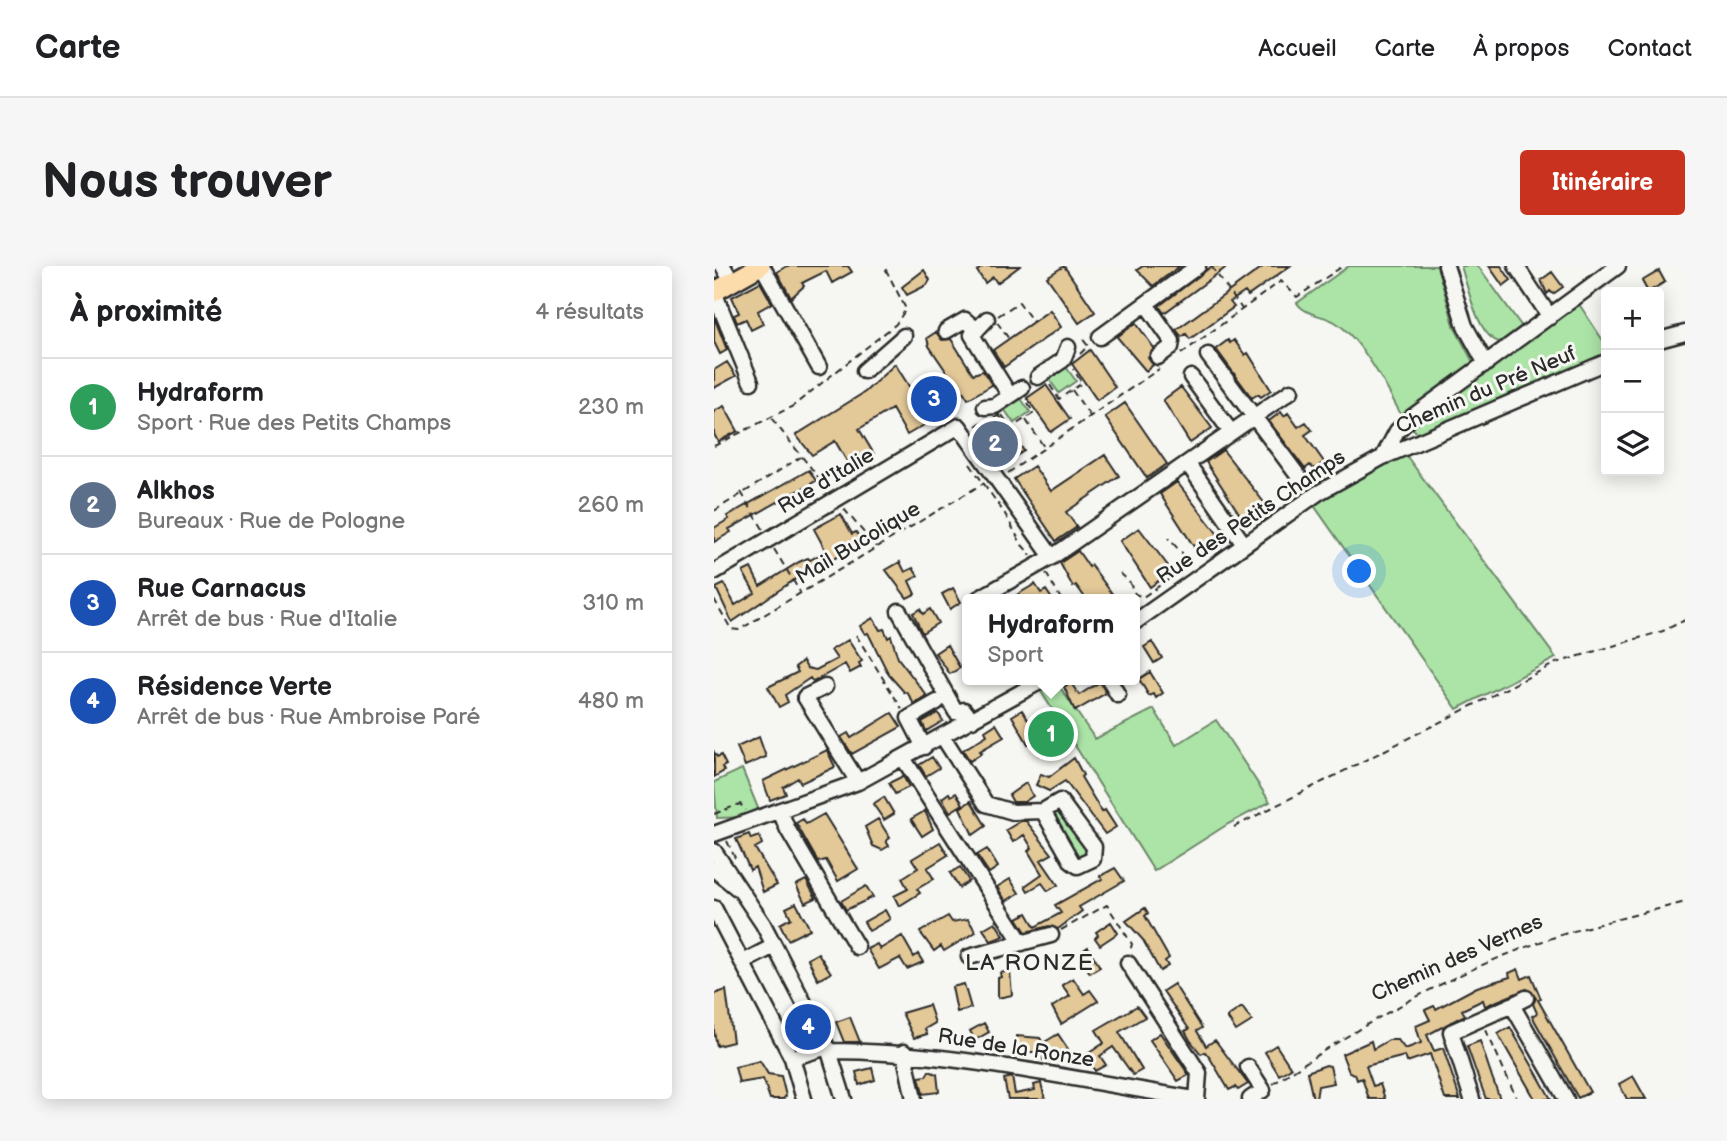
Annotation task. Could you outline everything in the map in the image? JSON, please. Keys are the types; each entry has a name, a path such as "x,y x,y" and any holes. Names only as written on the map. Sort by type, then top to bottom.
{"main road":[{"path":"714,292 727,274 761,266"}],"street":[{"path":"761,266 819,367"},
{"path":"1100,338 1198,266"},
{"path":"1447,266 1465,326 1486,364"},
{"path":"1516,266 1550,317"},
{"name":"Rue des Petits Champs","path":"1140,618 1243,543 1318,493 1382,457 1396,431 1412,417 1618,266"},
{"path":"714,292 751,382"},
{"path":"1146,304 1172,341 1162,361"},
{"path":"946,331 965,320 982,324 972,335 1017,391 992,408"},
{"path":"1664,338 1685,332"},
{"path":"864,371 904,336"},
{"path":"1041,377 1063,360 1068,347"},
{"path":"1209,355 1299,477"},
{"name":"Chemin du Pré Neuf","path":"1382,457 1601,364"},
{"path":"1191,377 1231,432"},
{"path":"987,594 1046,560 1292,391"},
{"name":"Rue d'Italie","path":"714,572 959,426 990,482"},
{"path":"1188,464 1243,543"},
{"path":"990,482 1046,560"},
{"path":"899,611 956,712 964,710 972,720"},
{"path":"714,834 858,782 1034,685"},
{"path":"1112,685 1118,695"},
{"path":"825,687 805,697 858,782"},
{"path":"924,747 909,719 937,702"},
{"path":"943,737 986,804 1013,812 1043,811"},
{"path":"903,758 1022,943"},
{"path":"780,811 857,947"},
{"path":"714,851 746,895 828,1049 844,1099"},
{"path":"714,869 746,895"},
{"path":"714,908 792,1058 804,1099"},
{"path":"969,957 1051,935"},
{"path":"743,962 774,946"},
{"path":"1128,963 1199,1073 1196,1099"},
{"path":"1472,1099 1446,1034 1526,998"},
{"path":"1512,1005 1566,1099"},
{"name":"Rue de la Ronze","path":"792,1058 828,1049 904,1052 951,1057 1196,1099"},
{"path":"904,1052 914,1099"},
{"path":"1248,1067 1263,1090 1251,1099"}],"path":[{"path":"714,446 771,418 826,382 897,324 906,309 884,266"},
{"path":"1211,266 1242,310"},
{"path":"1176,358 1281,281 1297,297 1343,266"},
{"path":"1009,339 995,318 1019,302 1033,322"},
{"name":"Mail Bucolique","path":"714,599 733,631 1045,448 1135,387 1162,361"},
{"path":"1041,377 1059,398 1082,383 1068,362"},
{"path":"1072,390 1091,417"},
{"path":"992,408 1011,428 1034,413 1017,391"},
{"path":"771,418 877,548"},
{"path":"1025,419 1045,448"},
{"path":"714,511 802,456"},
{"path":"967,459 990,482 1022,545 1046,560 1059,594"},
{"path":"1140,596 1143,597 1185,568 1182,554 1172,539 1167,538"},
{"path":"1120,573 1135,594"},
{"path":"1234,827 1556,663 1663,631 1685,620"},
{"path":"856,635 909,719"},
{"path":"714,814 740,804 751,820"},
{"name":"Chemin des Vernes","path":"1263,1090 1375,1018 1509,955 1561,935 1685,902"},
{"path":"1051,935 1107,905 1132,944 1128,963"},
{"path":"1480,1019 1517,1099"}],"green space":[{"path":"1349,266 1437,266 1455,328 1474,364 1402,417 1373,365 1355,340 1335,322 1309,312 1297,303"},
{"path":"1461,266 1478,266 1525,331 1507,341 1492,339 1474,310"},
{"path":"1577,301 1601,337 1601,358 1421,438 1410,425"},
{"path":"1066,367 1076,381 1059,393 1049,379"},
{"path":"1020,397 1030,412 1014,423 1004,409"},
{"path":"1405,454 1556,658 1457,709 1313,504"},
{"path":"1048,685 1058,685 1095,739 1154,709 1176,745 1216,720 1270,802 1228,824 1154,871 1040,690"},
{"path":"742,769 760,813 747,817 717,818 714,782"},
{"path":"1060,806 1091,854 1079,861 1050,810"}],"building":[{"path":"787,266 848,266 852,272 832,283 826,271 802,283 804,286 791,298 777,272"},
{"path":"984,266 1020,266 997,283 993,277 985,283 977,271"},
{"path":"1064,266 1095,312 1079,323 1047,277"},
{"path":"1143,266 1180,266 1153,286 1137,270"},
{"path":"1212,266 1228,266 1164,313 1159,306"},
{"path":"1264,266 1290,266 1248,296 1245,292 1230,302 1234,307 1190,339 1186,334 1182,337 1176,330"},
{"path":"1489,266 1501,266 1511,280 1503,286"},
{"path":"924,270 930,280 927,285 907,295 902,287"},
{"path":"1659,271 1665,282 1656,287 1645,287 1642,281"},
{"path":"1552,272 1563,287 1553,294 1550,291 1547,294 1541,280"},
{"path":"760,282 772,303 758,311 763,324 751,330 746,319 737,323 734,315 739,313 732,297"},
{"path":"1050,310 1061,327 1004,367 993,350"},
{"path":"714,317 727,350 720,354 714,342"},
{"path":"1136,323 1154,348 1148,358 1153,365 1146,371 1117,337"},
{"path":"936,332 942,340 951,339 973,374 983,371 992,385 968,399 963,391 961,393 929,346 927,338"},
{"path":"1228,340 1230,343 1234,340 1245,355 1248,353 1271,390 1261,397 1258,394 1252,398 1216,349"},
{"path":"1090,350 1115,387 1097,400 1072,364"},
{"path":"727,362 736,376 714,388 714,370"},
{"path":"895,364 931,421 907,435 892,409 859,429 874,454 851,468 835,441 812,455 796,435 865,392"},
{"path":"1046,385 1070,419 1051,432 1027,398"},
{"path":"1181,387 1212,428 1190,443 1163,400"},
{"path":"1125,403 1167,464 1147,478 1105,417"},
{"path":"724,406 738,431 718,442 714,434 714,411"},
{"path":"1281,412 1284,416 1288,413 1298,427 1306,422 1312,430 1305,435 1324,462 1314,469 1310,465 1305,469 1269,421"},
{"path":"999,415 1024,451 1005,463 980,427"},
{"path":"1223,450 1266,505 1244,521 1206,462"},
{"path":"1105,455 1119,476 1066,512 1077,527 1056,541 1014,479 1034,466 1051,491"},
{"path":"809,470 816,481 729,529 731,532 714,542 714,528 729,519 727,516"},
{"path":"1177,482 1220,537 1198,553 1160,494"},
{"path":"841,514 852,534 856,532 863,543 797,578 732,622 716,588 724,584 735,605 755,593 743,572 751,568 760,586 799,562 808,558 810,560 826,551 814,529"},
{"path":"1139,528 1172,571 1150,587 1120,541"},
{"path":"1078,551 1112,594 1082,594 1076,585 1073,587 1060,563"},
{"path":"900,562 905,572 913,568 918,576 909,581 915,594 907,598 886,570"},
{"path":"1035,584 1041,593 1046,590 1049,594 1018,594"},
{"path":"953,588 961,602 950,609 942,594"},
{"path":"920,609 923,614 930,609 938,623 922,633 913,613"},
{"path":"873,618 880,630 884,629 888,638 891,636 898,658 927,696 914,704 907,692 905,693 889,675 868,633 865,634 860,626"},
{"path":"848,640 862,661 859,663 861,667 850,673 845,664 813,682 810,678 785,695 788,702 779,707 768,687 798,672 795,667 803,661 807,668 816,670 837,659 831,650"},
{"path":"1152,642 1162,658 1154,663 1144,647"},
{"path":"947,645 960,668 950,674 935,653"},
{"path":"1150,672 1163,693 1156,698 1154,694 1149,696 1140,678"},
{"path":"1072,685 1079,695 1095,685 1102,685 1106,693 1075,711 1064,687"},
{"path":"1022,710 1039,737 1028,744 1012,716"},
{"path":"892,713 901,727 852,754 841,737 848,733 851,738"},
{"path":"938,713 943,721 926,731 922,722"},
{"path":"1051,718 1064,741 1049,750 1038,734 1043,723"},
{"path":"996,724 1004,737 980,751 982,753 970,761 963,750 987,735 985,731"},
{"path":"759,737 766,757 745,766 737,747"},
{"path":"827,750 835,767 801,783 798,778 783,787 786,794 770,800 763,781"},
{"path":"714,752 717,757 721,755 726,765 722,767 724,771 714,777"},
{"path":"932,757 939,768 926,776 919,765"},
{"path":"1074,758 1083,775 1081,777 1102,812 1105,810 1116,827 1105,834 1065,781 1049,791 1036,785 1041,774 1049,777"},
{"path":"903,776 909,787 895,794 889,783"},
{"path":"1026,783 1033,796 1024,802 1013,802 1009,795"},
{"path":"949,793 951,796 956,793 963,804 950,812 942,798"},
{"path":"884,797 894,814 884,820 873,804"},
{"path":"971,801 986,826 973,835 960,808"},
{"path":"925,811 933,829 922,836 911,819"},
{"path":"824,814 858,869 838,881 826,860 818,862 796,823 803,819 806,824"},
{"path":"878,819 890,838 886,841 889,846 882,850 873,846 865,827"},
{"path":"1026,821 1052,854 1041,860 1058,885 1048,891 1042,883 1028,891 1025,886 1042,874 1028,851 1032,848 1024,835 1013,842 1006,830"},
{"path":"749,834 751,839 759,836 762,844 755,848 777,885 763,892 755,867 750,870 736,839"},
{"path":"940,842 948,855 927,868 934,879 917,889 920,893 899,906 894,896 908,889 902,878 918,868 912,859"},
{"path":"987,849 998,867 989,873 977,855"},
{"path":"960,867 969,881 959,888 950,873"},
{"path":"1115,868 1124,881 1079,907 1082,911 1058,929 1049,926 1026,932 1017,918 1027,913 1035,927 1061,913 1055,905 1102,879 1100,876"},
{"path":"1010,879 1019,893 1006,901 997,887"},
{"path":"806,880 816,898 805,903 796,885"},
{"path":"866,886 873,897 846,910 841,901"},
{"path":"796,903 810,929 788,940 780,924 791,918 786,908"},
{"path":"1145,908 1148,913 1145,916 1169,958 1165,961 1168,966 1160,971 1143,940 1126,921"},
{"path":"885,910 890,919 869,931 864,922"},
{"path":"948,916 952,922 968,919 976,932 944,951 941,946 934,951 920,932"},
{"path":"995,922 1004,936 991,941 983,929"},
{"path":"1111,922 1118,933 1100,945 1095,938 1098,935 1096,932"},
{"path":"902,936 914,957 918,954 923,962 907,969 900,958 879,969 867,949 877,944 880,949"},
{"path":"1088,947 1100,967 1090,973 1078,954"},
{"path":"818,953 831,973 818,980 808,959"},
{"path":"1518,969 1522,979 1531,975 1541,999 1538,1000 1590,1092 1578,1098 1532,1016 1537,1013 1533,1004 1536,998 1527,989 1485,1006 1483,1000 1462,1010 1465,1015 1427,1035 1434,1051 1443,1048 1460,1099 1445,1099 1430,1054 1407,1062 1405,1056 1366,1066 1373,1086 1380,1084 1385,1099 1369,1099 1362,1078 1357,1080 1355,1074 1349,1072 1342,1054 1371,1041 1373,1049 1389,1040 1398,1040 1405,1049 1421,1043 1416,1026 1430,1020 1425,1010 1434,1006 1436,1009 1477,987 1510,977 1509,973"},
{"path":"1010,971 1012,995 998,998 1000,973"},
{"path":"1073,978 1084,994 1090,990 1098,1001 1061,1024 1052,1007 1070,996 1062,985"},
{"path":"964,984 971,1008 957,1012 952,987"},
{"path":"1174,984 1202,1028 1197,1031 1206,1046 1215,1040 1248,1084 1238,1090 1235,1087 1229,1090 1210,1058 1205,1052 1201,1054 1190,1040 1185,1031 1189,1029 1163,991"},
{"path":"726,990 733,1042 717,1046 714,1032 714,994"},
{"path":"929,1005 935,1023 925,1029 927,1034 914,1038 902,1013"},
{"path":"1137,1006 1145,1017 1119,1032 1142,1070 1133,1075 1113,1047 1100,1056 1106,1065 1095,1071 1086,1055 1104,1043 1096,1030"},
{"path":"1242,1007 1252,1021 1236,1031 1227,1017"},
{"path":"850,1017 860,1042 844,1042 836,1022"},
{"path":"984,1023 989,1032 975,1040 970,1031"},
{"path":"1510,1027 1551,1099 1535,1099 1498,1034"},
{"path":"1160,1033 1189,1075 1178,1081 1150,1040"},
{"path":"1058,1034 1068,1049 1049,1061 1043,1060 1043,1052 1024,1052 1024,1055 1017,1055 1017,1036 1040,1038 1043,1043"},
{"path":"1480,1041 1500,1099 1486,1099 1467,1046"},
{"path":"1276,1045 1291,1068 1279,1075 1265,1052"},
{"path":"760,1061 768,1074 781,1076 786,1096 783,1099 770,1099 763,1079 739,1083 735,1067"},
{"path":"1330,1066 1334,1083 1318,1086 1316,1099 1313,1099 1307,1072"},
{"path":"872,1068 875,1080 859,1085 856,1072"},
{"path":"929,1071 937,1074 939,1092 923,1094 919,1077 926,1076"},
{"path":"1633,1076 1646,1099 1627,1099 1619,1084"},
{"path":"1012,1077 1015,1094 1035,1090 1034,1085 1041,1083 1045,1099 1008,1099 1004,1079"}],"place":[{"name":"Rue Carnacus","path":"934,399"},
{"name":"Alkhos","path":"995,444"},
{"name":"Hydraform","path":"1051,734"},
{"name":"Résidence Verte","path":"808,1027"}],"district":[{"name":"LA RONZE","path":"1030,963"}]}
